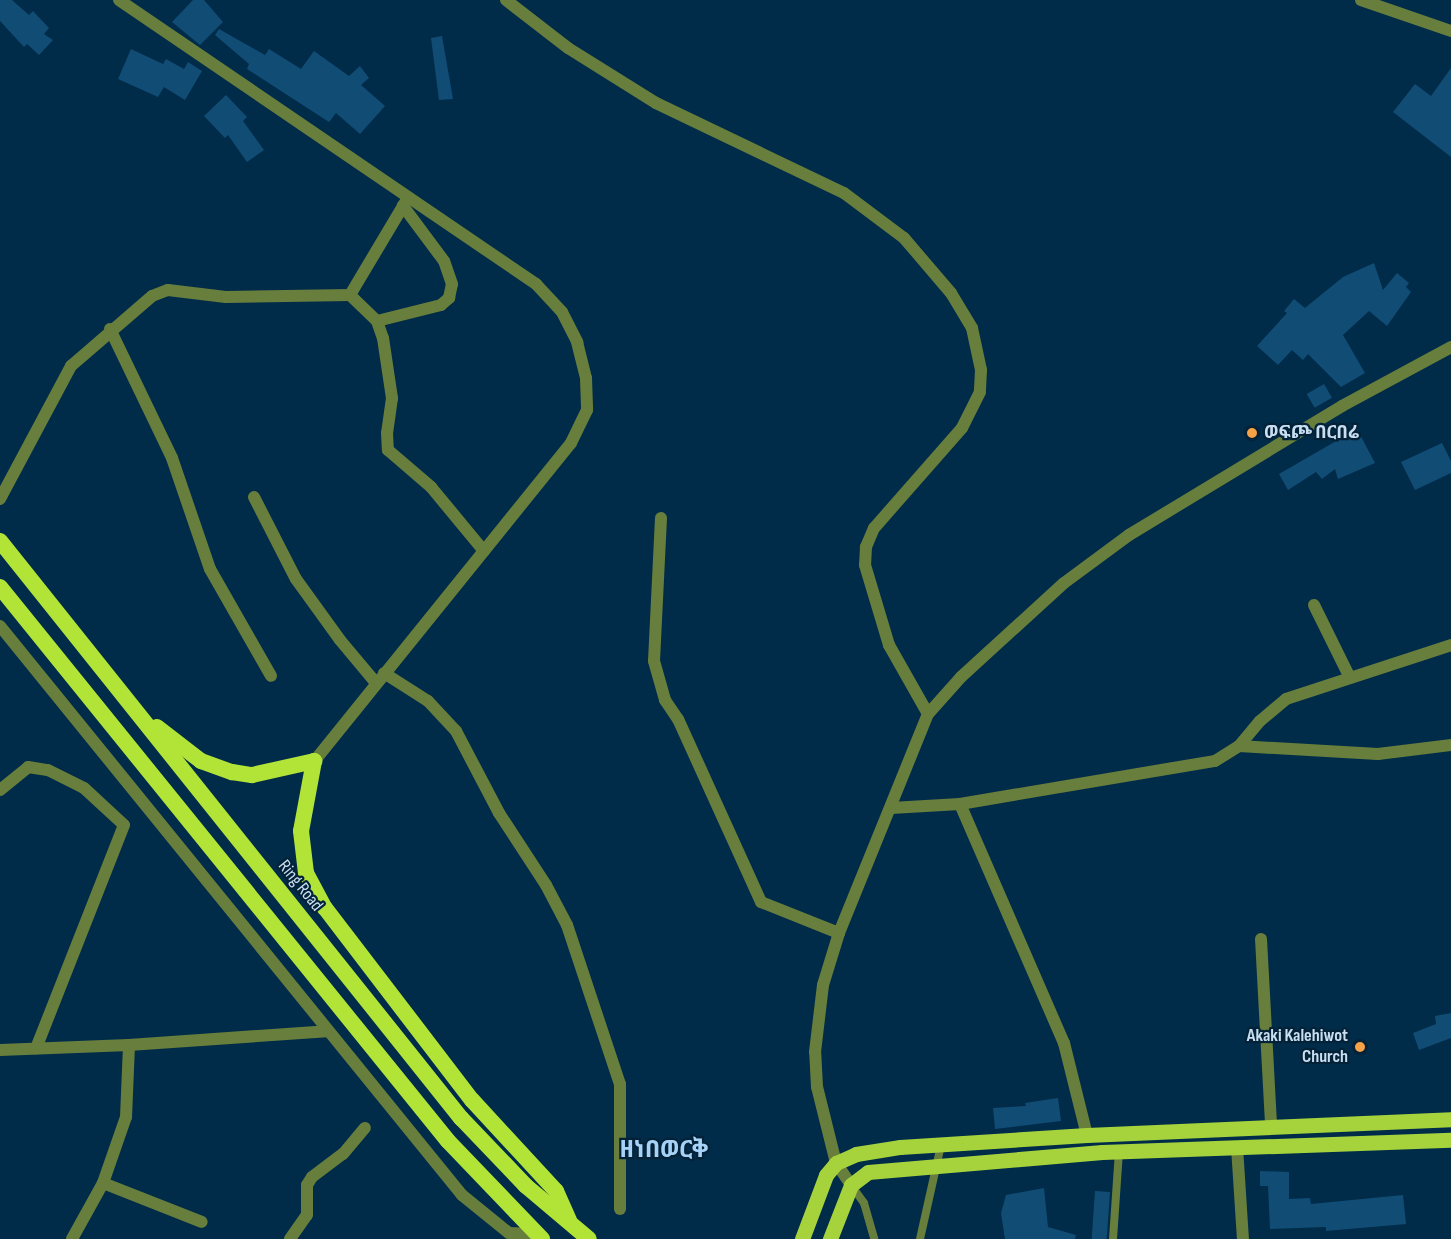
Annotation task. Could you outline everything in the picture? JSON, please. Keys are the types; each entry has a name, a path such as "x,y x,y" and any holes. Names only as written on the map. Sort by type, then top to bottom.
{"highway":[{"name":"Ring Road","path":"0,540 122,696 461,1118 526,1186 589,1239"},
{"path":"0,587 448,1141 539,1237"},
{"path":"122,696 185,751 232,772 252,775 314,760 300,831 306,873 331,916 465,1091 556,1191 571,1225"}],"main road":[{"path":"802,1239 826,1175 836,1163 856,1154 941,1145 1087,1135 1271,1125 1451,1119"},
{"path":"830,1239 851,1185 868,1172 1119,1151 1451,1140"}],"street":[{"path":"119,0 406,201 536,284 562,312 577,342 586,378 587,410 571,443 314,760"},
{"path":"506,0 567,48 656,103 844,194 904,238 951,293 972,328 980,392 962,428 874,528 866,547 865,565 890,645 928,714"},
{"path":"1361,0 1451,31"},
{"path":"350,295 406,201"},
{"path":"377,321 441,305 449,298 452,284 444,261 406,201"},
{"path":"0,499 71,366 110,329 152,296 168,290 226,297 350,295 377,321 392,398 387,433 388,450 431,487 484,551"},
{"path":"110,329 176,468 210,569 271,676"},
{"path":"851,1185 836,1163 818,1096 815,1052 823,985 839,933 928,714 961,677 1064,584 1129,535 1342,406 1451,347"},
{"path":"254,497 296,579 339,640 380,678 428,701 456,731 499,813 546,885 567,925 620,1084 620,1209"},
{"path":"661,518 654,661 665,700 678,719 761,902 839,933"},
{"path":"1314,604 1350,678"},
{"path":"0,626 462,1195 508,1233 539,1237"},
{"path":"891,807 960,804 1215,761 1239,746 1260,721 1286,699 1451,645"},
{"path":"1239,746 1378,754 1451,745"},
{"path":"0,790 28,768 48,770 84,788 124,825 36,1048"},
{"path":"960,804 1064,1043 1087,1135"},
{"path":"1261,939 1271,1125"},
{"path":"0,1050 129,1045 327,1030"},
{"path":"72,1239 103,1183 126,1117 129,1045"},
{"path":"290,1239 307,1215 307,1185 312,1177 343,1154 365,1128"},
{"path":"1237,1147 1243,1239"},
{"path":"103,1183 202,1222"}],"lane":[{"path":"920,1239 939,1165 941,1145"},
{"path":"1113,1239 1119,1151"},
{"path":"851,1185 864,1203 874,1239"}],"building":[{"path":"0,0 12,0 29,15 33,11 49,28 44,34 53,40 39,55 27,44 24,47 0,21"},
{"path":"193,0 204,0 223,22 200,45 172,22"},
{"path":"219,29 265,55 269,49 301,69 314,51 349,76 360,66 369,78 361,85 385,106 360,134 336,113 329,122 247,69 249,64 215,35"},
{"path":"442,36 453,99 439,100 431,38"},
{"path":"131,49 163,64 166,59 184,69 188,62 202,71 185,100 164,87 158,97 118,79"},
{"path":"1451,68 1451,157 1393,112 1415,84 1431,96"},
{"path":"226,95 247,117 243,121 264,150 247,162 228,135 225,138 204,116"},
{"path":"1374,263 1383,290 1397,273 1409,283 1406,287 1411,292 1387,326 1369,311 1343,335 1365,373 1341,387 1308,354 1303,360 1292,350 1278,365 1257,346 1287,313 1284,311 1294,299 1305,308 1343,277"},
{"path":"1324,384 1332,398 1315,408 1307,394"},
{"path":"1357,429 1375,463 1338,479 1335,469 1322,479 1316,472 1288,490 1279,474"},
{"path":"1442,443 1451,461 1451,473 1415,490 1401,462"},
{"path":"1451,1013 1451,1038 1419,1050 1413,1033 1436,1024 1435,1016"},
{"path":"1058,1098 1061,1121 995,1129 993,1108 1026,1106 1025,1103"},
{"path":"1260,1171 1289,1172 1289,1199 1310,1198 1311,1204 1403,1195 1406,1224 1326,1231 1326,1227 1270,1229 1268,1186 1260,1186"},
{"path":"1044,1188 1048,1227 1076,1235 1075,1239 1005,1239 1001,1213 1006,1195"},
{"path":"1095,1191 1110,1192 1107,1239 1092,1239"}],"place":[{"name":"ወፍጮ በርበሬ","path":"1252,433"},
{"name":"Akaki Kalehiwot Church","path":"1360,1047"}],"district":[{"name":"ዘነበወርቅ","path":"664,1150"}]}
